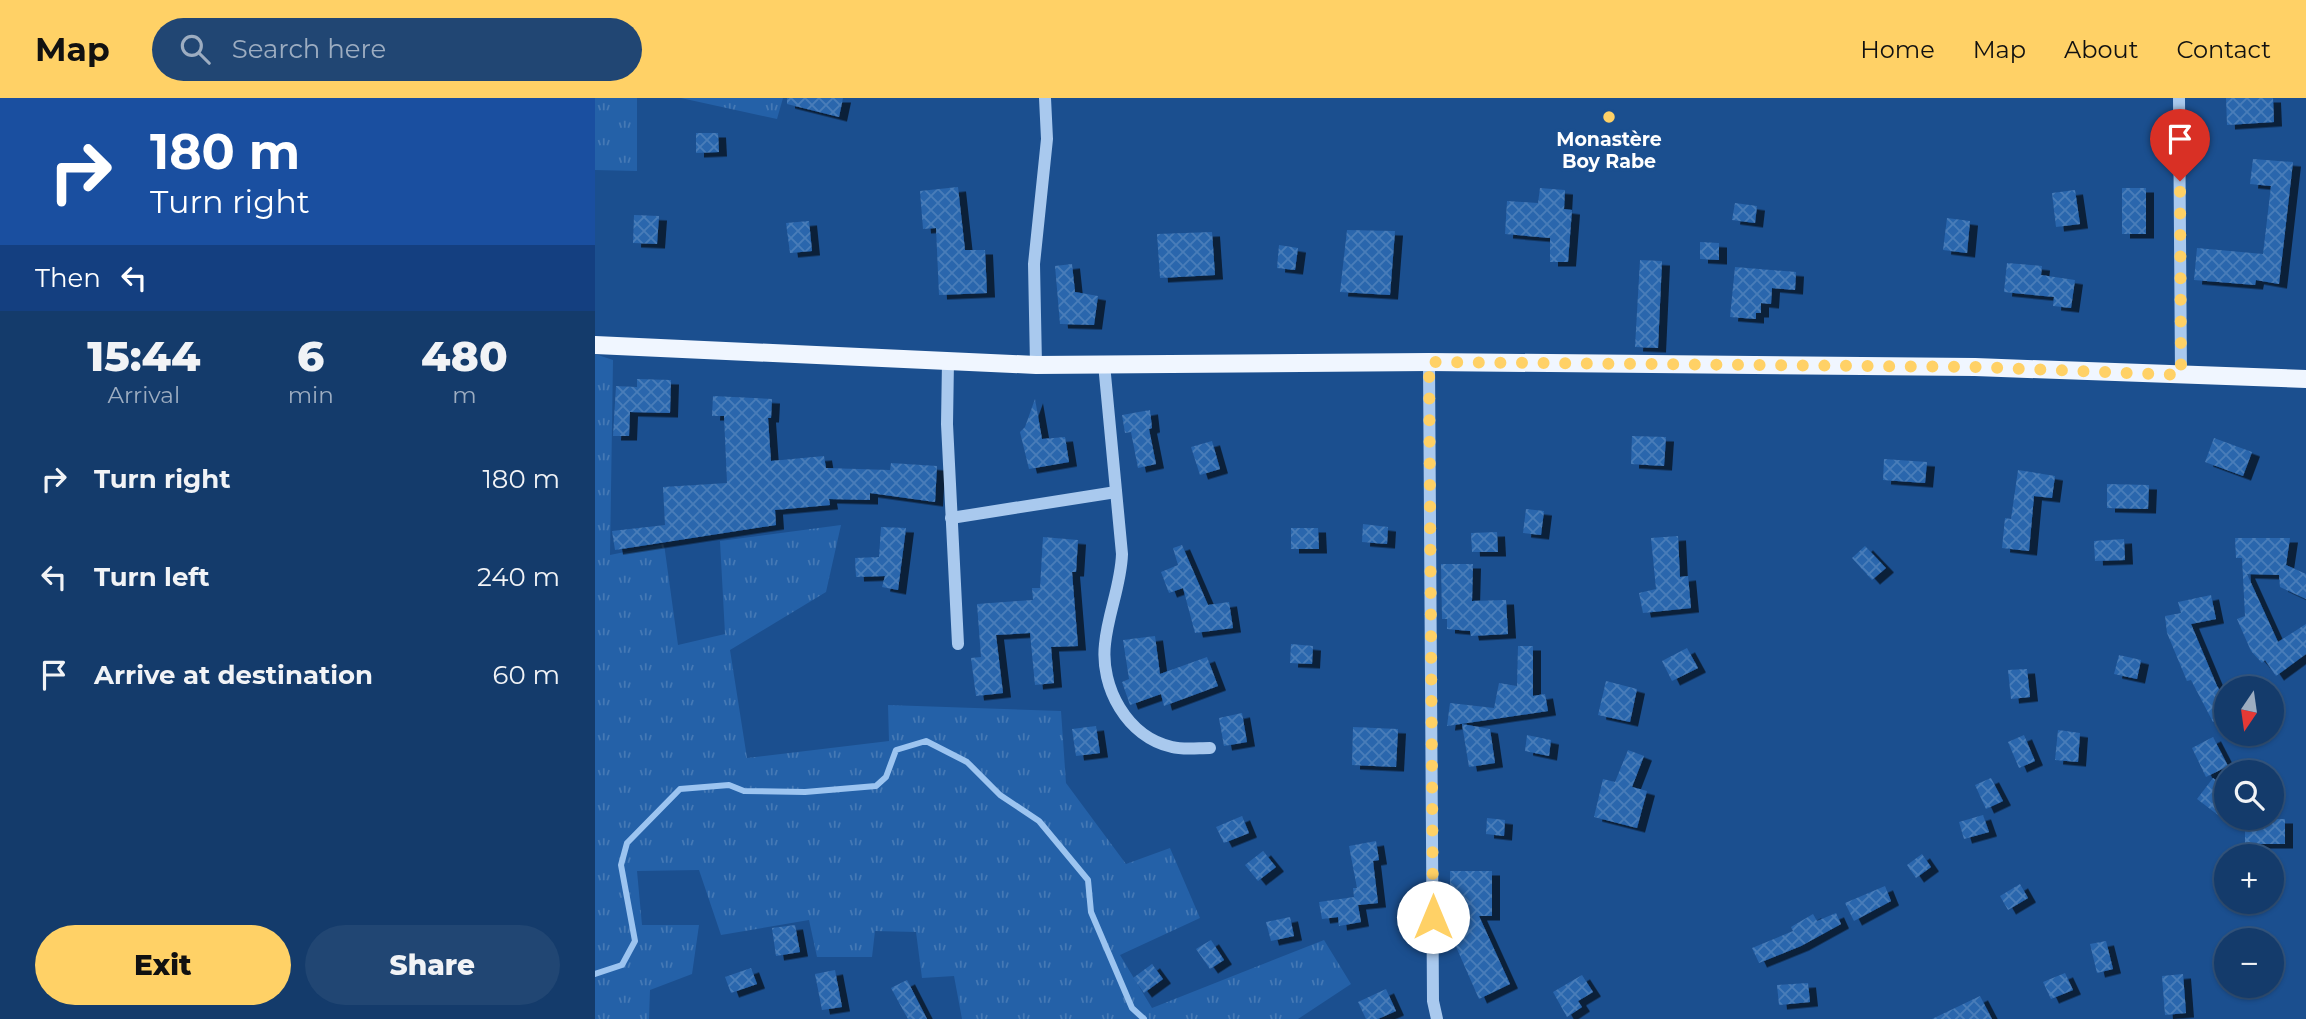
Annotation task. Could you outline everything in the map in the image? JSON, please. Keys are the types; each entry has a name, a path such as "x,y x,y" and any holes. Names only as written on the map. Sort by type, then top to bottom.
{"main road":[{"path":"595,345 1036,365 1429,362 1975,367 2306,379"}],"street":[{"path":"1036,365 1034,264 1047,139 1045,98"},
{"path":"2179,98 2181,375"},
{"path":"948,361 951,518 958,644"},
{"path":"1429,362 1433,987 1437,1019"},
{"path":"1104,364 1121,572 1104,647 1109,690 1129,720 1154,741 1174,748 1210,748"},
{"path":"951,518 1116,492"}],"green space":[{"path":"595,98 637,98 637,171 595,170"},
{"path":"681,98 783,98 777,119"},
{"path":"595,354 613,360 610,555 664,544 678,645 725,634 720,541 841,525 826,592 730,650 747,758 889,741 888,705 1061,711 1066,783 1126,864 1170,848 1200,918 1120,955 1152,1008 1324,940 1351,984 1298,1019 962,1019 954,976 922,978 916,932 875,931 872,957 817,957 809,920 721,935 699,870 637,871 642,925 699,925 692,974 650,990 649,1019 595,1019"}],"building":[{"path":"787,98 843,98 839,117 787,104"},
{"path":"2226,98 2273,98 2274,122 2227,125"},
{"path":"696,133 718,133 719,152 696,153"},
{"path":"2253,159 2293,162 2279,284 2256,280 2255,285 2194,280 2197,248 2263,254 2271,186 2250,184"},
{"path":"958,187 965,250 985,250 987,293 939,295 936,228 923,229 920,191"},
{"path":"1540,188 1565,190 1564,209 1572,210 1568,262 1550,262 1550,238 1505,234 1507,201 1538,203"},
{"path":"2122,188 2146,188 2146,234 2122,234"},
{"path":"2075,190 2080,224 2056,227 2052,193"},
{"path":"1735,203 1757,206 1755,223 1732,220"},
{"path":"634,215 659,216 657,244 633,243"},
{"path":"1947,218 1970,221 1967,253 1943,250"},
{"path":"809,221 812,251 790,253 786,223"},
{"path":"1347,230 1395,231 1390,295 1340,292"},
{"path":"1212,232 1215,275 1160,278 1157,234"},
{"path":"1700,242 1719,243 1719,260 1700,259"},
{"path":"1279,245 1298,248 1295,270 1277,268"},
{"path":"1640,260 1662,261 1658,348 1635,347"},
{"path":"2007,263 2042,266 2041,275 2075,280 2071,308 2053,306 2054,297 2004,292"},
{"path":"1072,264 1075,292 1098,296 1094,325 1060,324 1055,266"},
{"path":"1735,267 1796,272 1795,290 1772,288 1771,304 1761,303 1761,313 1756,313 1756,319 1730,317"},
{"path":"637,379 671,380 670,413 630,412 629,436 613,436 616,386 637,387"},
{"path":"713,396 772,399 771,418 768,418 771,461 824,456 826,468 890,470 891,463 937,466 935,502 870,493 870,500 829,499 830,505 775,510 776,525 615,550 612,531 665,525 663,487 727,483 724,416 712,416"},
{"path":"1035,399 1042,439 1065,437 1069,462 1029,469 1020,432 1025,427"},
{"path":"1150,410 1152,428 1149,429 1156,464 1138,468 1131,432 1125,433 1122,415"},
{"path":"1632,436 1666,437 1664,466 1631,464"},
{"path":"2214,438 2252,452 2243,476 2205,462"},
{"path":"1212,441 1220,469 1200,475 1191,447"},
{"path":"1884,459 1927,462 1925,483 1883,480"},
{"path":"2018,470 2055,476 2052,498 2034,496 2029,551 2002,548 2005,518 2011,519"},
{"path":"2107,484 2149,485 2148,509 2107,508"},
{"path":"1526,509 1544,511 1541,535 1523,533"},
{"path":"1363,524 1388,527 1387,544 1362,542"},
{"path":"881,527 906,528 898,590 882,587 885,576 856,577 855,558 879,557"},
{"path":"1291,528 1318,528 1319,549 1291,549"},
{"path":"1497,532 1498,552 1472,552 1471,533"},
{"path":"1678,536 1680,577 1688,576 1691,608 1643,613 1639,593 1656,589 1651,538"},
{"path":"1043,537 1078,540 1076,572 1072,572 1078,646 1051,647 1054,683 1035,685 1030,633 996,635 1003,693 976,696 971,658 981,657 977,604 1033,600 1032,588 1040,588"},
{"path":"2235,538 2290,538 2286,565 2306,574 2306,599 2280,587 2279,575 2247,574 2278,642 2306,624 2306,654 2276,676 2265,660 2262,663 2251,651 2237,619 2245,616 2242,558 2236,558"},
{"path":"2124,539 2125,560 2095,561 2094,541"},
{"path":"1182,545 1208,605 1229,602 1233,628 1195,633 1183,588 1169,593 1161,572 1178,565 1173,548"},
{"path":"1865,546 1886,568 1872,580 1852,558"},
{"path":"1441,564 1473,564 1472,601 1506,600 1508,634 1471,636 1470,631 1447,629 1447,619 1442,619"},
{"path":"2211,595 2216,619 2191,624 2214,679 2213,722 2191,680 2187,681 2167,633 2165,616 2181,613 2178,602"},
{"path":"1155,636 1160,674 1207,657 1218,686 1164,706 1161,694 1130,705 1122,682 1129,679 1123,640"},
{"path":"1291,644 1313,646 1312,664 1290,663"},
{"path":"1518,646 1533,646 1533,696 1545,694 1548,711 1447,726 1450,703 1494,708 1499,683 1517,686"},
{"path":"1687,648 1698,668 1672,681 1662,661"},
{"path":"2119,655 2141,660 2137,679 2114,674"},
{"path":"2027,669 2030,697 2011,699 2008,670"},
{"path":"1606,681 1637,689 1630,722 1598,715"},
{"path":"1242,713 1247,742 1224,746 1219,718"},
{"path":"1462,724 1490,729 1495,763 1469,767"},
{"path":"1096,726 1100,753 1076,756 1072,729"},
{"path":"1353,727 1398,729 1396,767 1352,765"},
{"path":"2058,730 2080,733 2078,762 2055,760"},
{"path":"1527,735 1551,740 1549,756 1525,751"},
{"path":"2024,735 2035,761 2019,768 2008,742"},
{"path":"2213,737 2214,746 2218,746 2225,760 2214,760 2214,773 2206,777 2192,748"},
{"path":"1628,750 1644,756 1632,787 1647,791 1637,828 1594,817 1603,779 1615,782"},
{"path":"1991,778 2003,801 1986,809 1975,785"},
{"path":"2213,778 2214,779 2214,812 2197,799"},
{"path":"1983,815 1989,832 1964,839 1959,822"},
{"path":"1242,816 1249,833 1224,843 1216,827"},
{"path":"1487,818 1505,820 1504,836 1486,834"},
{"path":"2285,819 2285,844 2245,844 2245,830 2284,830"},
{"path":"1376,841 1379,860 1373,861 1378,903 1358,905 1361,922 1339,926 1338,917 1322,919 1319,902 1354,897 1353,888 1357,888 1349,846"},
{"path":"1263,851 1276,867 1258,881 1245,865"},
{"path":"1922,854 1931,867 1916,878 1907,865"},
{"path":"1450,871 1492,871 1492,916 1479,916 1510,984 1479,999 1450,933"},
{"path":"2020,884 2028,898 2008,910 2000,896"},
{"path":"1885,886 1891,901 1854,921 1845,903"},
{"path":"1836,913 1841,924 1801,946 1759,963 1752,948 1793,931 1791,927 1813,914 1817,921"},
{"path":"1290,917 1294,936 1271,941 1266,922"},
{"path":"795,925 800,952 776,956 772,928"},
{"path":"1211,940 1224,960 1210,969 1196,949"},
{"path":"2106,941 2113,969 2097,973 2090,944"},
{"path":"1152,964 1163,979 1144,993 1133,978"},
{"path":"751,968 757,984 731,993 725,977"},
{"path":"835,970 842,1007 822,1010 815,974"},
{"path":"2065,973 2073,990 2051,999 2043,982"},
{"path":"2183,974 2186,1013 2165,1015 2162,976"},
{"path":"1582,975 1593,992 1578,1001 1582,1007 1567,1017 1553,992"},
{"path":"907,980 927,1019 908,1019 891,988"},
{"path":"1808,983 1810,1002 1779,1005 1777,985"},
{"path":"1386,989 1396,1011 1378,1019 1366,1019 1358,1002"},
{"path":"1980,996 1992,1019 1932,1019"}],"waterway":[{"path":"595,974 622,965 635,941 621,865 627,843 680,789 729,785 744,791 805,792 876,786 886,777 896,750 926,741 967,762 1000,795 1039,821 1088,880 1091,912 1132,1008 1144,1019"}],"place":[{"name":"Monastère Boy Rabe","path":"1609,117"}],"route":[{"path":"1433,917 1429,362 1975,367 2181,375 2180,181"}]}
